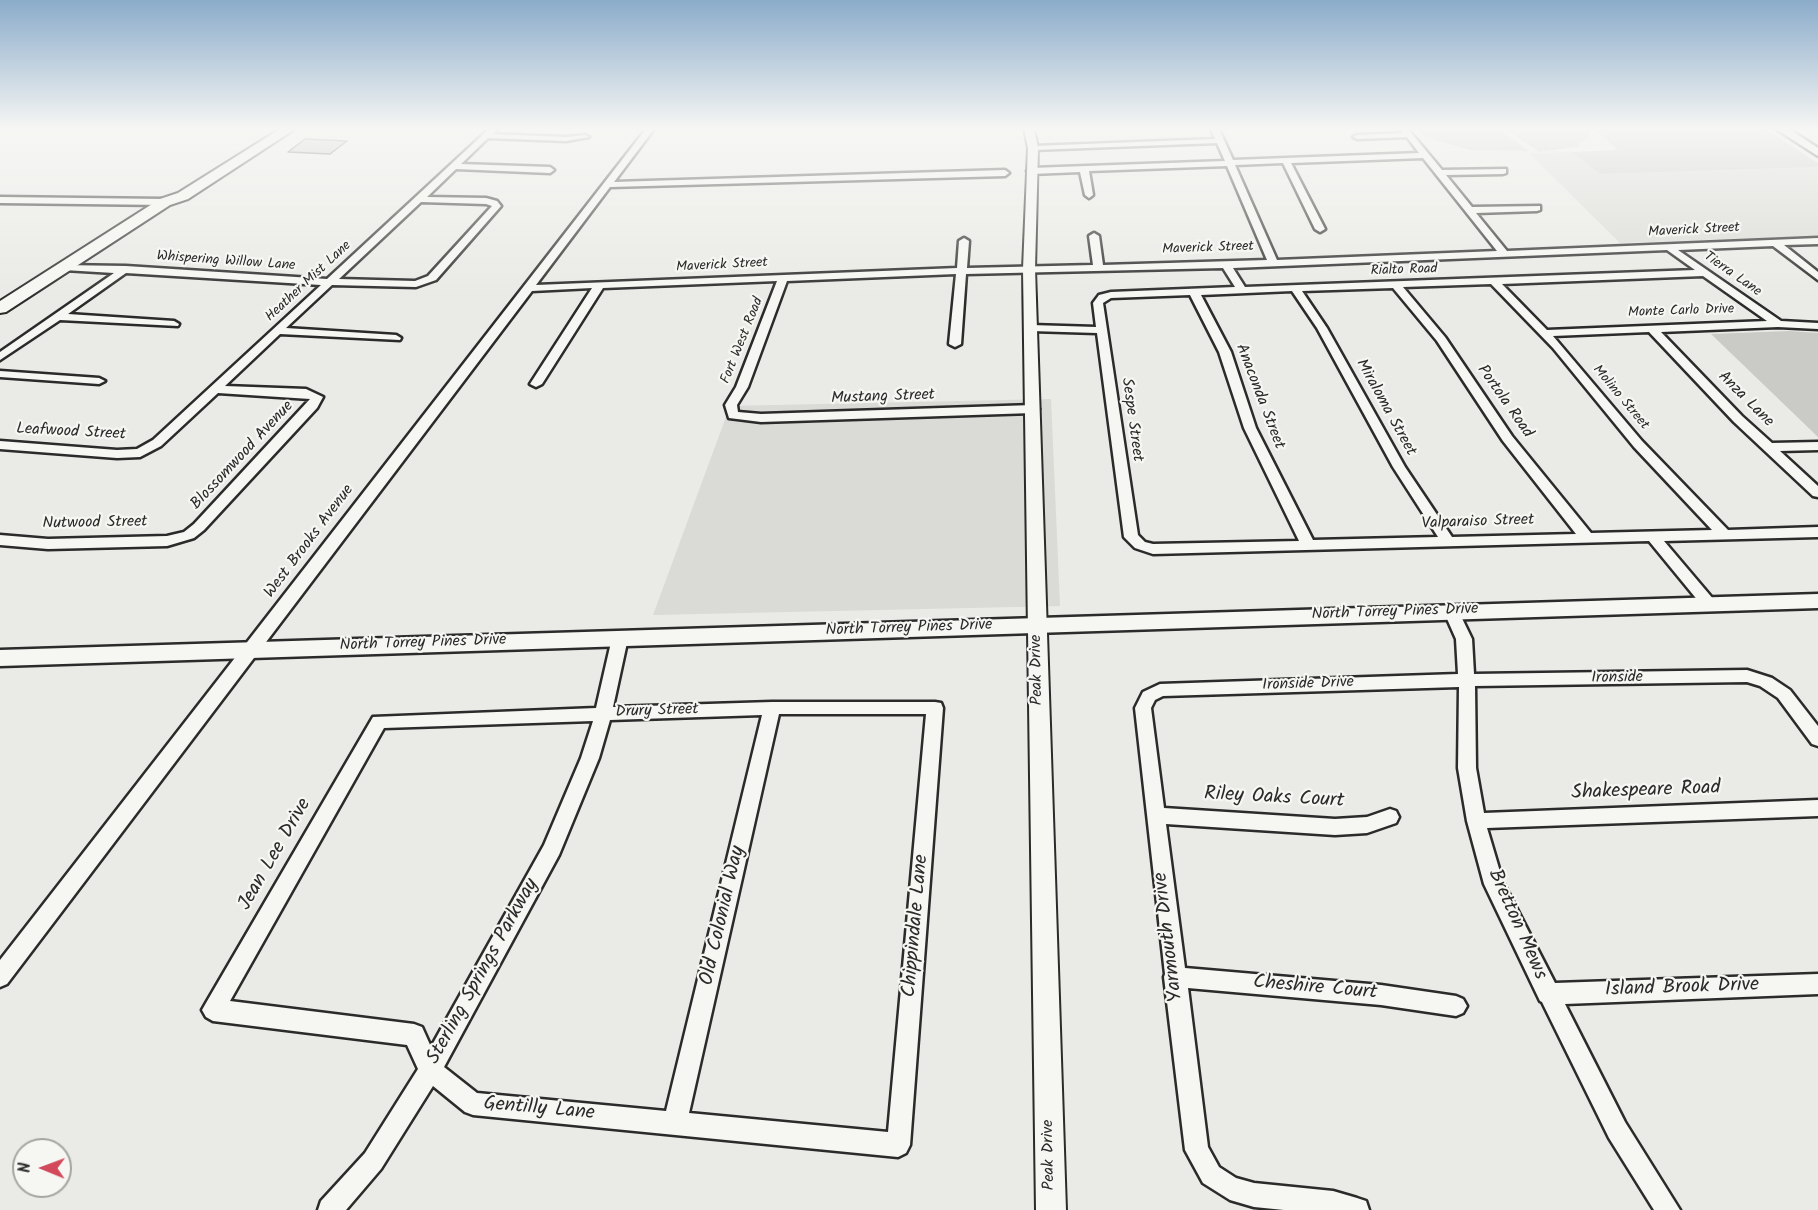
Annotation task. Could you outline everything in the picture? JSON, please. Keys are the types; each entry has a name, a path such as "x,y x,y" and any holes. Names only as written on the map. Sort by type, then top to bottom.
{"main road":[{"path":"165,202 169,194 182,185"},
{"path":"2,306 165,202 183,196 200,185"},
{"name":"North Torrey Pines Drive","path":"3,661 252,649 1818,601"}],"street":[{"name":"Heather Mist Lane","path":"140,453 156,442 215,389 434,185"},
{"name":"West Brooks Avenue","path":"0,977 605,185"},
{"name":"Peak Drive","path":"1030,185 1029,269 1051,1210"},
{"path":"1087,185 1089,195"},
{"path":"1240,185 1273,262"},
{"path":"1298,185 1320,229"},
{"path":"1450,185 1504,253"},
{"name":"Whispering Willow Lane","path":"64,267 329,282 409,285 422,283 432,278 496,208 494,203 420,199"},
{"path":"0,200 165,202"},
{"path":"1470,210 1537,207"},
{"path":"1094,236 1098,267"},
{"path":"955,344 964,241"},
{"name":"Maverick Street","path":"527,288 962,271 1226,265 1818,241"},
{"path":"1774,242 1818,277"},
{"name":"Tierra Lane","path":"1670,248 1778,324"},
{"path":"1226,265 1242,291"},
{"path":"0,357 126,269"},
{"name":"Rialto Road","path":"1103,297 1707,273"},
{"name":"Fort West Road","path":"734,415 732,405 742,387 783,278"},
{"name":"Molino Street","path":"1494,281 1544,333 1638,444 1724,534"},
{"name":"Portola Road","path":"1395,284 1441,339 1507,438 1587,538"},
{"path":"537,384 599,286"},
{"name":"Miraloma Street","path":"1295,289 1322,328 1399,467 1448,542"},
{"name":"Anaconda Street","path":"1194,292 1225,352 1250,428 1308,546"},
{"name":"Sespe Street","path":"1103,297 1098,303 1131,537 1140,545"},
{"path":"57,317 174,324"},
{"name":"Monte Carlo Drive","path":"1544,333 1778,324 1818,326"},
{"path":"1031,328 1102,330"},
{"name":"Anza Lane","path":"1651,328 1738,419 1818,493"},
{"path":"276,331 396,338"},
{"path":"0,374 99,381"},
{"name":"Blossomwood Avenue","path":"189,535 313,405 317,397 306,393 215,389"},
{"name":"Mustang Street","path":"734,415 761,418 1033,409"},
{"name":"Leafwood Street","path":"0,445 117,454 140,453"},
{"path":"1769,447 1818,446"},
{"name":"Valparaiso Street","path":"1140,545 1152,549 1818,532"},
{"name":"Nutwood Street","path":"0,540 48,544 167,541 189,535"},
{"path":"1653,536 1709,604"},
{"name":"Bretton Mews","path":"1452,612 1464,639 1467,682 1467,768 1476,821 1494,884 1617,1130 1668,1210"},
{"name":"Sterling Springs Parkway","path":"330,1210 373,1161 430,1070 552,849 590,758 603,714 620,638"},
{"name":"Ironside","path":"1467,682 1747,676 1766,682 1784,694 1818,739"},
{"name":"Ironside Drive","path":"1149,696 1160,690 1467,682"},
{"name":"Yarmouth Drive","path":"1149,696 1143,708 1174,977 1197,1150 1211,1175 1230,1188 1254,1195 1333,1203 1357,1210"},
{"name":"Drury Street","path":"379,722 772,708 935,708"},
{"name":"Old Colonial Way","path":"675,1123 772,708"},
{"name":"Chippindale Lane","path":"898,1145 935,708"},
{"name":"Jean Lee Drive","path":"213,1010 379,722"},
{"name":"Shakespeare Road","path":"1476,821 1818,808"},
{"name":"Riley Oaks Court","path":"1156,815 1335,827 1366,825 1390,818"},
{"name":"Cheshire Court","path":"1174,977 1381,994 1456,1006"},
{"name":"Island Brook Drive","path":"1547,994 1818,984"},
{"name":"Gentilly Lane","path":"213,1010 414,1035 430,1070 472,1104 898,1145"}],"shaded area":[{"path":"1562,185 1818,185 1818,236 1620,243"},
{"path":"1789,331 1818,333 1818,437 1711,334"},
{"path":"1051,399 1060,606 653,615 730,406"}]}
